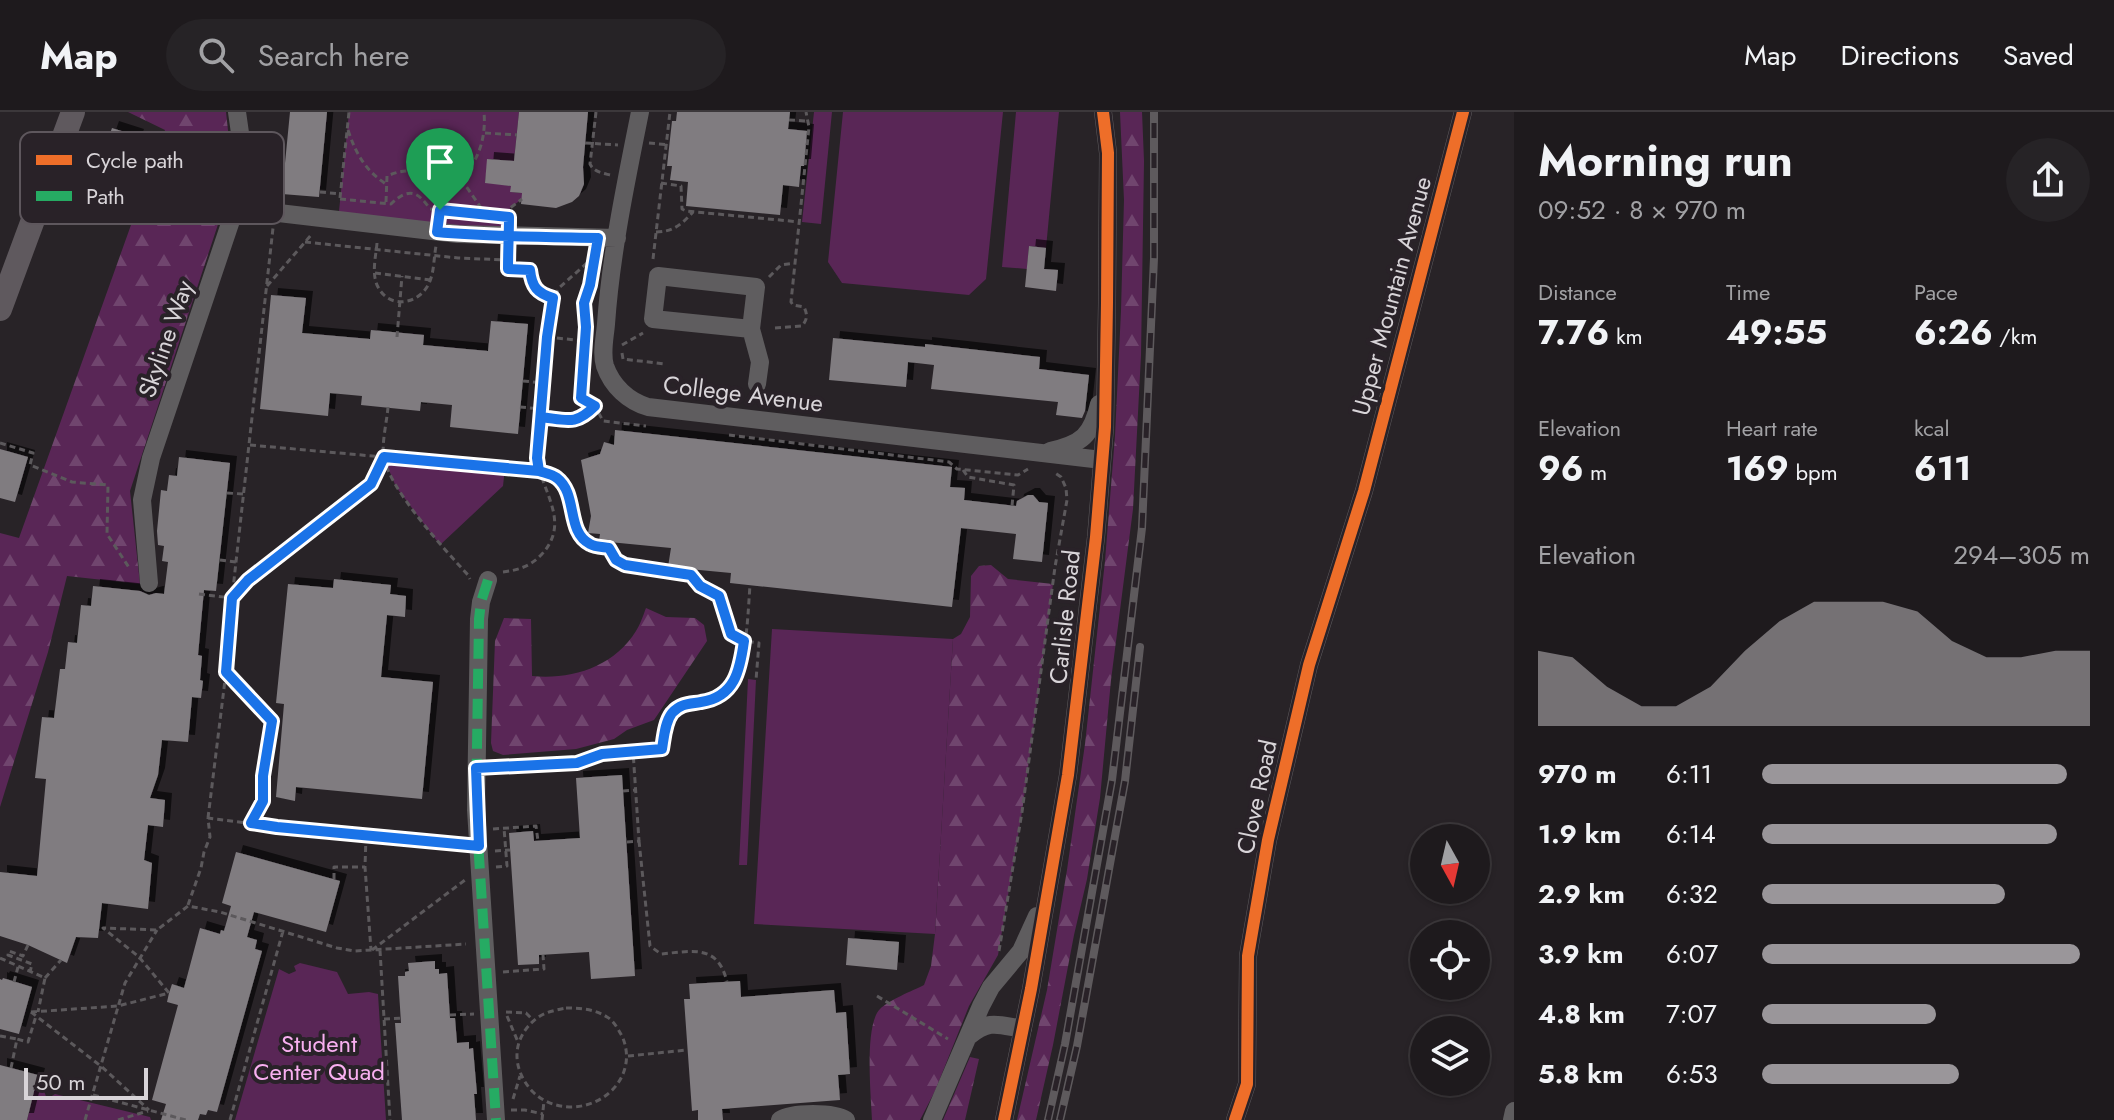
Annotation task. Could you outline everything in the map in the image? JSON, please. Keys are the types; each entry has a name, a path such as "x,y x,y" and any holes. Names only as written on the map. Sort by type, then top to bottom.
{"main road":[{"path":"66,132 73,112"},
{"path":"0,309 31,224"}],"street":[{"name":"Skyline Way","path":"237,112 240,132"},
{"name":"College Avenue","path":"640,112 604,244 608,301 604,359 611,379 629,399 648,407 941,441 1042,462 1102,460"},
{"name":"Carlisle Road","path":"1004,1120 1068,775 1096,537 1106,378 1108,153 1103,112"},
{"name":"Upper Mountain Avenue","path":"1364,491 1463,112"},
{"path":"284,214 437,232 604,244"},
{"name":"Skyline Way","path":"149,583 142,500 151,458 231,224"},
{"path":"751,329 653,319 658,276 756,287 751,329 760,362 757,384"},
{"path":"1042,462 1091,430 1106,378"},
{"name":"Clove Road","path":"1235,1120 1247,1084 1248,956 1268,840 1309,665 1364,491"},
{"path":"480,582 476,768 478,838 496,1120"},
{"path":"932,1120 991,987 1021,951 1049,888"},
{"path":"969,1036 982,1025 1023,1029"},
{"path":"1247,1084 1251,1120"},
{"path":"1512,1120 1514,1111"},
{"path":"780,1120 803,1115 840,1116 846,1120"}],"path":[{"path":"349,112 340,199 391,204 399,196 412,193 424,200 430,209 495,216"},
{"path":"437,190 460,178 473,164 482,148 484,112"},
{"path":"596,112 590,159 593,169 609,175"},
{"path":"653,259 670,112"},
{"path":"775,328 802,326 806,321 804,307 791,302 809,127 806,112"},
{"path":"789,120 807,121"},
{"path":"347,128 361,162 386,184"},
{"path":"485,133 517,135"},
{"path":"615,145 617,134"},
{"path":"585,143 605,144"},
{"path":"656,143 668,145"},
{"path":"415,170 438,181 437,190 437,232 431,280 414,300 400,302 387,298 377,286 374,273 387,176 415,170"},
{"path":"460,178 486,215"},
{"path":"661,183 681,186 682,209 800,222"},
{"path":"320,192 340,194"},
{"path":"522,199 510,208 508,269 530,270 534,288 542,295 553,298"},
{"path":"656,232 679,227 693,212"},
{"path":"267,286 319,227 319,219"},
{"path":"85,1120 125,983 157,930 188,906 210,837 208,818 262,358 274,224"},
{"path":"305,242 434,256 508,260"},
{"path":"594,265 604,244"},
{"path":"384,457 396,487 440,545 468,575 480,582 494,574 533,563 554,535 555,516 537,458 553,298 560,287 604,244"},
{"path":"764,282 781,265 796,263"},
{"path":"374,273 431,280"},
{"path":"592,275 584,303 586,327 581,398 595,406 603,421 647,426"},
{"path":"397,337 402,276"},
{"path":"621,345 646,331"},
{"path":"523,381 544,383"},
{"path":"541,417 576,421 595,406"},
{"path":"232,598 248,580 371,484 384,457 388,407"},
{"path":"520,407 541,409"},
{"path":"721,433 949,462 957,469 1018,475 1042,462"},
{"path":"0,443 33,453 30,465 72,482 108,485 107,534 120,555"},
{"path":"250,445 539,471 555,476 563,484 572,503 581,537 591,545 609,548 616,560 625,565 691,575 700,586 719,596 731,634 744,641 759,643 756,680"},
{"path":"963,470 968,477 1014,485 1012,506"},
{"path":"998,955 1067,500 1061,477 1053,472"},
{"path":"227,493 244,494"},
{"path":"220,560 236,562"},
{"path":"476,768 577,763 602,754 662,749 671,713 687,703 713,699 725,692 734,681 741,667 750,585"},
{"path":"199,594 232,598"},
{"path":"226,672 272,721 263,776 263,801 251,823"},
{"path":"633,751 650,946 661,954 704,953 717,958 724,966 727,982"},
{"path":"623,791 635,790"},
{"path":"208,818 366,836 478,838 504,828 536,826 538,841"},
{"path":"371,950 481,868 507,866 504,828"},
{"path":"366,836 371,950"},
{"path":"627,842 639,841"},
{"path":"334,879 334,867 365,867"},
{"path":"188,906 220,912 354,951 486,943"},
{"path":"37,1014 118,1006 169,993 139,957 101,926 157,930"},
{"path":"230,1120 283,931"},
{"path":"28,945 23,956 9,951 8,955 32,964 30,972"},
{"path":"380,950 390,1120"},
{"path":"511,972 544,969 543,955"},
{"path":"0,958 45,978"},
{"path":"0,1036 28,1042 45,978 61,960"},
{"path":"14,982 18,967"},
{"path":"877,996 942,1036"},
{"path":"520,1076 529,1089 544,1101 568,1107 605,1098 623,1076 627,1056 618,1027 610,1018 580,1008 550,1011 534,1021 518,1042 516,1053 520,1076 511,1110 543,1114"},
{"path":"518,1042 506,1012 526,1013 534,1021"},
{"path":"450,1015 490,1013"},
{"path":"37,1014 149,1110"},
{"path":"384,1019 404,1018"},
{"path":"11,1068 17,1039"},
{"path":"627,1056 687,1050"},
{"path":"93,1095 186,1120"},
{"path":"542,1120 544,1101"},
{"path":"118,1120 149,1110"}],"green space":[{"path":"128,112 226,112 228,132 165,130"},
{"path":"349,112 519,112 514,161 488,159 485,182 511,186 511,192 522,193 522,199 510,208 509,235 338,221"},
{"path":"814,112 832,112 821,224 802,222"},
{"path":"843,112 1003,112 986,279 969,295 842,283 828,262"},
{"path":"1016,112 1059,112 1046,248 1029,246 1027,269 1002,267"},
{"path":"1120,112 1142,112 1144,161 1141,355 1133,509 1111,680 1100,798 1087,879 1036,1120 1017,1120 1047,990 1067,870 1085,744 1105,561 1121,311 1124,200"},
{"path":"131,224 218,224 130,491 140,584 67,576 48,652 0,807 0,533 19,538"},
{"path":"384,458 505,468 503,486 440,545 396,487"},
{"path":"991,565 1008,579 1053,584 1022,812 998,955 969,1006 920,1120 872,1120 870,1045 875,1017 889,1002 924,985 931,966 953,639 961,634 970,617 971,576 979,566"},
{"path":"646,608 666,617 695,618 704,625 707,641 654,720 627,730 614,739 576,749 503,755 493,751 495,641 504,618 531,619 532,676 562,676 590,668 616,654 636,631"},
{"path":"772,629 953,639 935,934 754,924"},
{"path":"748,679 756,680 747,865 739,865"},
{"name":"Student Center Quad","path":"300,963 337,972 348,994 378,994 386,1120 235,1120 279,969 289,974 296,971 294,966"},
{"path":"970,1057 979,1059 965,1120 943,1120"},
{"path":"38,1075 47,1099 55,1094 150,1117 151,1120 27,1120"}],"building":[{"path":"290,112 327,112 319,197 284,194"},
{"path":"519,112 588,112 584,184 579,196 572,202 556,208 521,204 522,193 510,192 511,186 485,183 487,159 514,161"},
{"path":"677,112 790,112 788,129 807,131 804,166 801,166 799,187 783,185 780,215 686,206 688,182 670,180 672,166 667,166 672,121 676,121"},
{"path":"1029,246 1046,248 1044,269 1058,270 1056,291 1025,287"},
{"path":"271,295 306,298 302,333 370,339 371,330 424,335 423,345 488,351 491,321 528,324 518,434 450,427 452,405 421,402 420,411 361,405 362,396 330,393 328,416 260,409"},
{"path":"833,338 925,347 925,344 1040,357 1039,369 1089,375 1085,411 1082,418 1056,415 1058,402 931,389 934,365 908,362 906,387 829,380"},
{"path":"615,430 952,467 950,487 965,488 964,500 1016,506 1017,501 1033,495 1039,502 1048,503 1042,562 1013,559 1016,534 961,528 952,607 730,583 731,573 668,567 671,548 599,541 600,534 588,533 591,516 581,460 600,454 604,442 614,445"},
{"path":"0,449 28,457 15,502 0,498"},
{"path":"179,457 230,463 216,591 204,590 198,655 202,656 201,698 192,697 188,742 162,740 158,775 150,798 165,800 163,827 148,825 144,860 152,863 148,909 102,903 98,938 76,937 67,963 0,936 0,872 37,876 46,779 35,778 42,717 54,718 60,669 65,669 68,642 77,643 81,605 91,606 93,586 140,591 149,595 164,594 168,562 162,561 164,546 158,545 157,531 161,490 167,491 169,475 177,476"},
{"path":"334,579 391,585 390,594 406,596 405,617 387,615 381,677 433,682 422,799 296,787 295,801 276,797 284,704 276,703 288,584 333,588"},
{"path":"622,775 635,976 591,979 589,952 539,955 539,964 518,965 509,833 533,831 534,841 580,838 576,778"},
{"path":"236,852 340,881 326,932 254,912 247,937 257,940 255,949 262,951 217,1112 208,1110 206,1115 200,1114 198,1120 161,1120 166,1104 152,1100 178,1005 167,1002 169,993 172,984 184,988 200,928 220,934 221,930 224,931 231,906 222,903"},
{"path":"848,938 899,942 897,970 846,965"},
{"path":"435,961 439,974 447,973 450,1018 455,1018 457,1043 469,1042 469,1049 473,1048 476,1120 402,1120 395,1023 401,1023 398,976 405,976 405,972 409,971 408,963"},
{"path":"0,979 32,987 19,1034 0,1029"},
{"path":"740,981 741,997 834,990 836,1013 846,1012 850,1074 838,1075 840,1100 722,1109 723,1120 698,1120 698,1110 692,1111 684,999 690,999 689,984"},
{"path":"0,1065 38,1075 27,1120 0,1120"}],"railway":[{"path":"1048,1120 1065,1044 1112,780 1142,528 1154,258 1154,112"},
{"path":"1060,1120 1077,1046 1125,781 1140,647"}],"marked path":[{"path":"488,580 479,619 476,810 496,1120"}],"cycle path":[{"path":"1004,1120 1031,989 1068,775 1096,537 1105,427 1108,153 1103,112"},
{"path":"1235,1120 1247,1084 1248,956 1268,840 1309,665 1364,491 1463,112"}],"route":[{"path":"440,210 437,232 458,234 509,235 598,238 583,312 586,327 581,398 595,406 576,421 541,417 537,458 539,471 555,476 563,484 572,503 581,537 591,545 609,548 616,560 625,565 691,575 700,586 719,596 731,634 744,641 741,667 725,692 701,703 679,706 671,713 662,749 602,754 577,763 476,768 479,846 251,823 263,801 263,776 272,721 226,672 232,598 248,580 371,484 384,457 539,471 537,458 547,337 553,298 542,295 534,288 530,270 508,269 509,235 509,217 440,210"}]}
